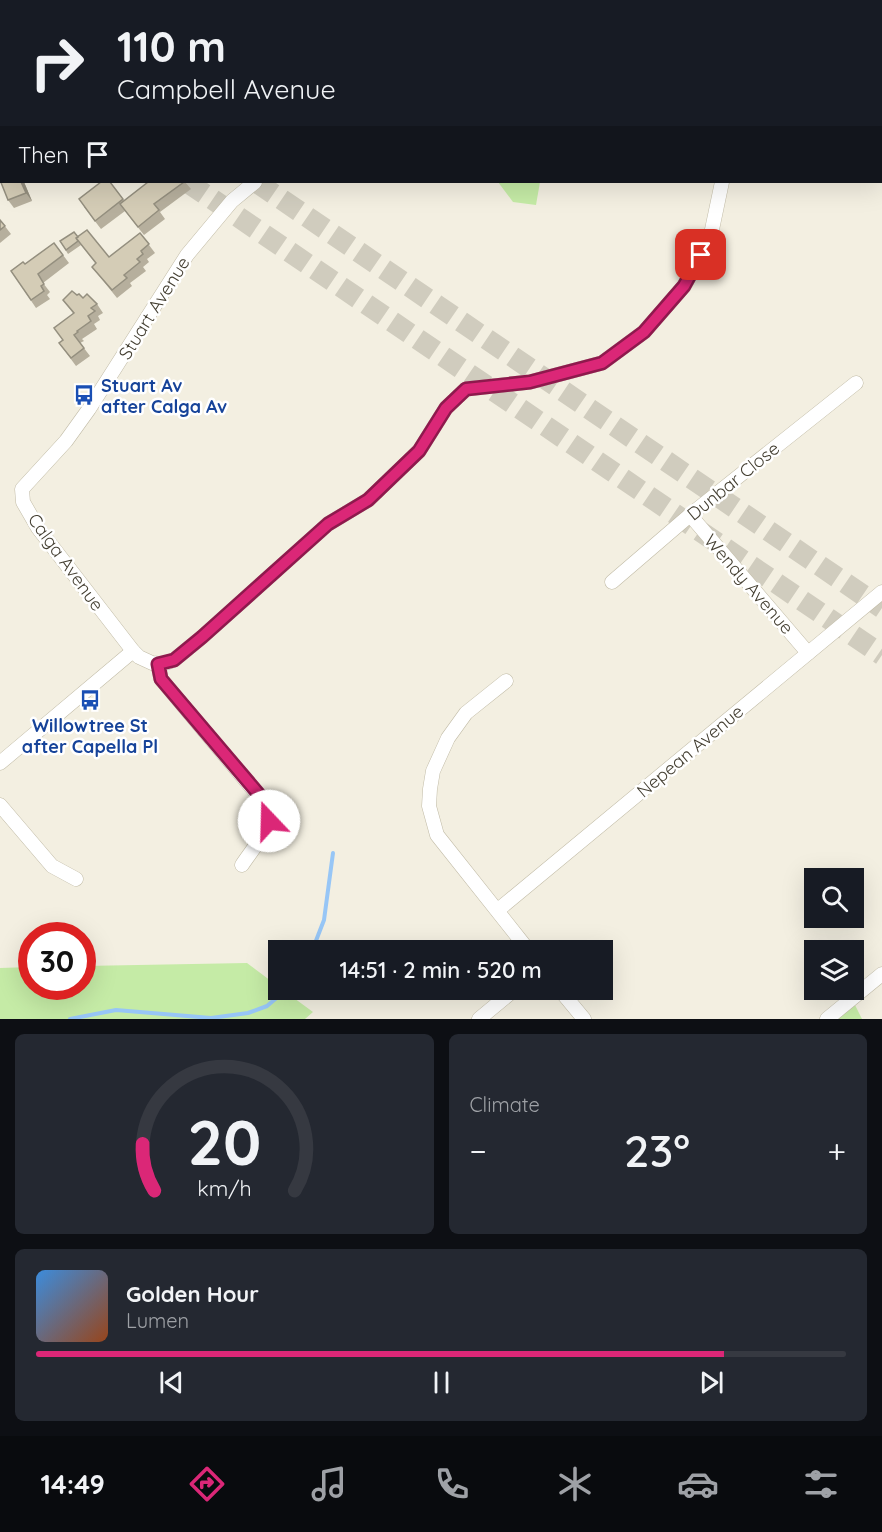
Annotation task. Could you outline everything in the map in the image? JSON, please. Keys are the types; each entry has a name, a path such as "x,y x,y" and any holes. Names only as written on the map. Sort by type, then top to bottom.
{"street":[{"name":"Stuart Avenue","path":"39,471 66,441 89,409 187,255 232,201 254,183"},
{"path":"0,763 133,651 146,661 158,664 174,660 328,524 368,500 419,451 446,408 466,389 530,382 602,363 644,332 684,286 710,239 722,183"},
{"name":"Dunbar Close","path":"612,582 690,515 856,383"},
{"name":"Calga Avenue","path":"39,471 24,486 22,502 38,528 133,651"},
{"name":"Wendy Avenue","path":"690,515 808,653"},
{"name":"Nepean Avenue","path":"498,910 882,592"},
{"path":"158,664 161,679 267,806 269,815 267,827 242,865"},
{"path":"506,681 466,713 456,725 433,771 429,806 437,835 521,940"},
{"path":"0,805 52,866 76,879"},
{"path":"827,1019 882,974"},
{"path":"479,1019 502,1000"},
{"path":"568,1000 584,1019"}],"green space":[{"path":"499,183 540,183 536,205 513,202"},
{"path":"247,963 268,979 268,1000 297,1000 313,1012 305,1019 0,1019 0,968 18,967 18,1000 96,1000 96,966"},
{"path":"852,1000 862,1019 829,1019"}],"building":[{"path":"1,183 21,183 26,193 8,200"},
{"path":"100,183 111,183 123,199 95,221 79,199"},
{"path":"147,183 183,183 154,204 159,210 138,227 120,204"},
{"path":"0,220 5,226 0,230"},
{"path":"87,230 109,257 140,233 149,244 141,251 143,254 137,259 140,262 124,275 127,278 112,290 92,267 96,263 76,238"},
{"path":"74,232 78,241 66,250 60,241"},
{"path":"54,243 63,255 38,274 44,284 41,286 44,291 31,300 11,271"},
{"path":"72,291 83,298 87,294 97,304 91,308 95,311 88,316 91,321 74,335 84,348 71,358 59,343 63,340 54,328 74,313 63,300"}],"waterway":[{"path":"316,940 324,920 333,853"},
{"path":"70,1019 116,1010 211,1018 248,1013 267,1006 274,1000"}],"tunnel":[{"path":"188,183 882,655"},
{"path":"257,183 882,608"}],"place":[{"name":"Stuart Av after Calga Av","path":"84,395"},
{"name":"Willowtree St after Capella Pl","path":"90,700"}],"route":[{"path":"269,821 267,806 262,798 161,679 158,664 174,660 328,524 368,500 419,451 446,408 466,389 530,382 602,363 644,332 684,286 701,255"}]}
